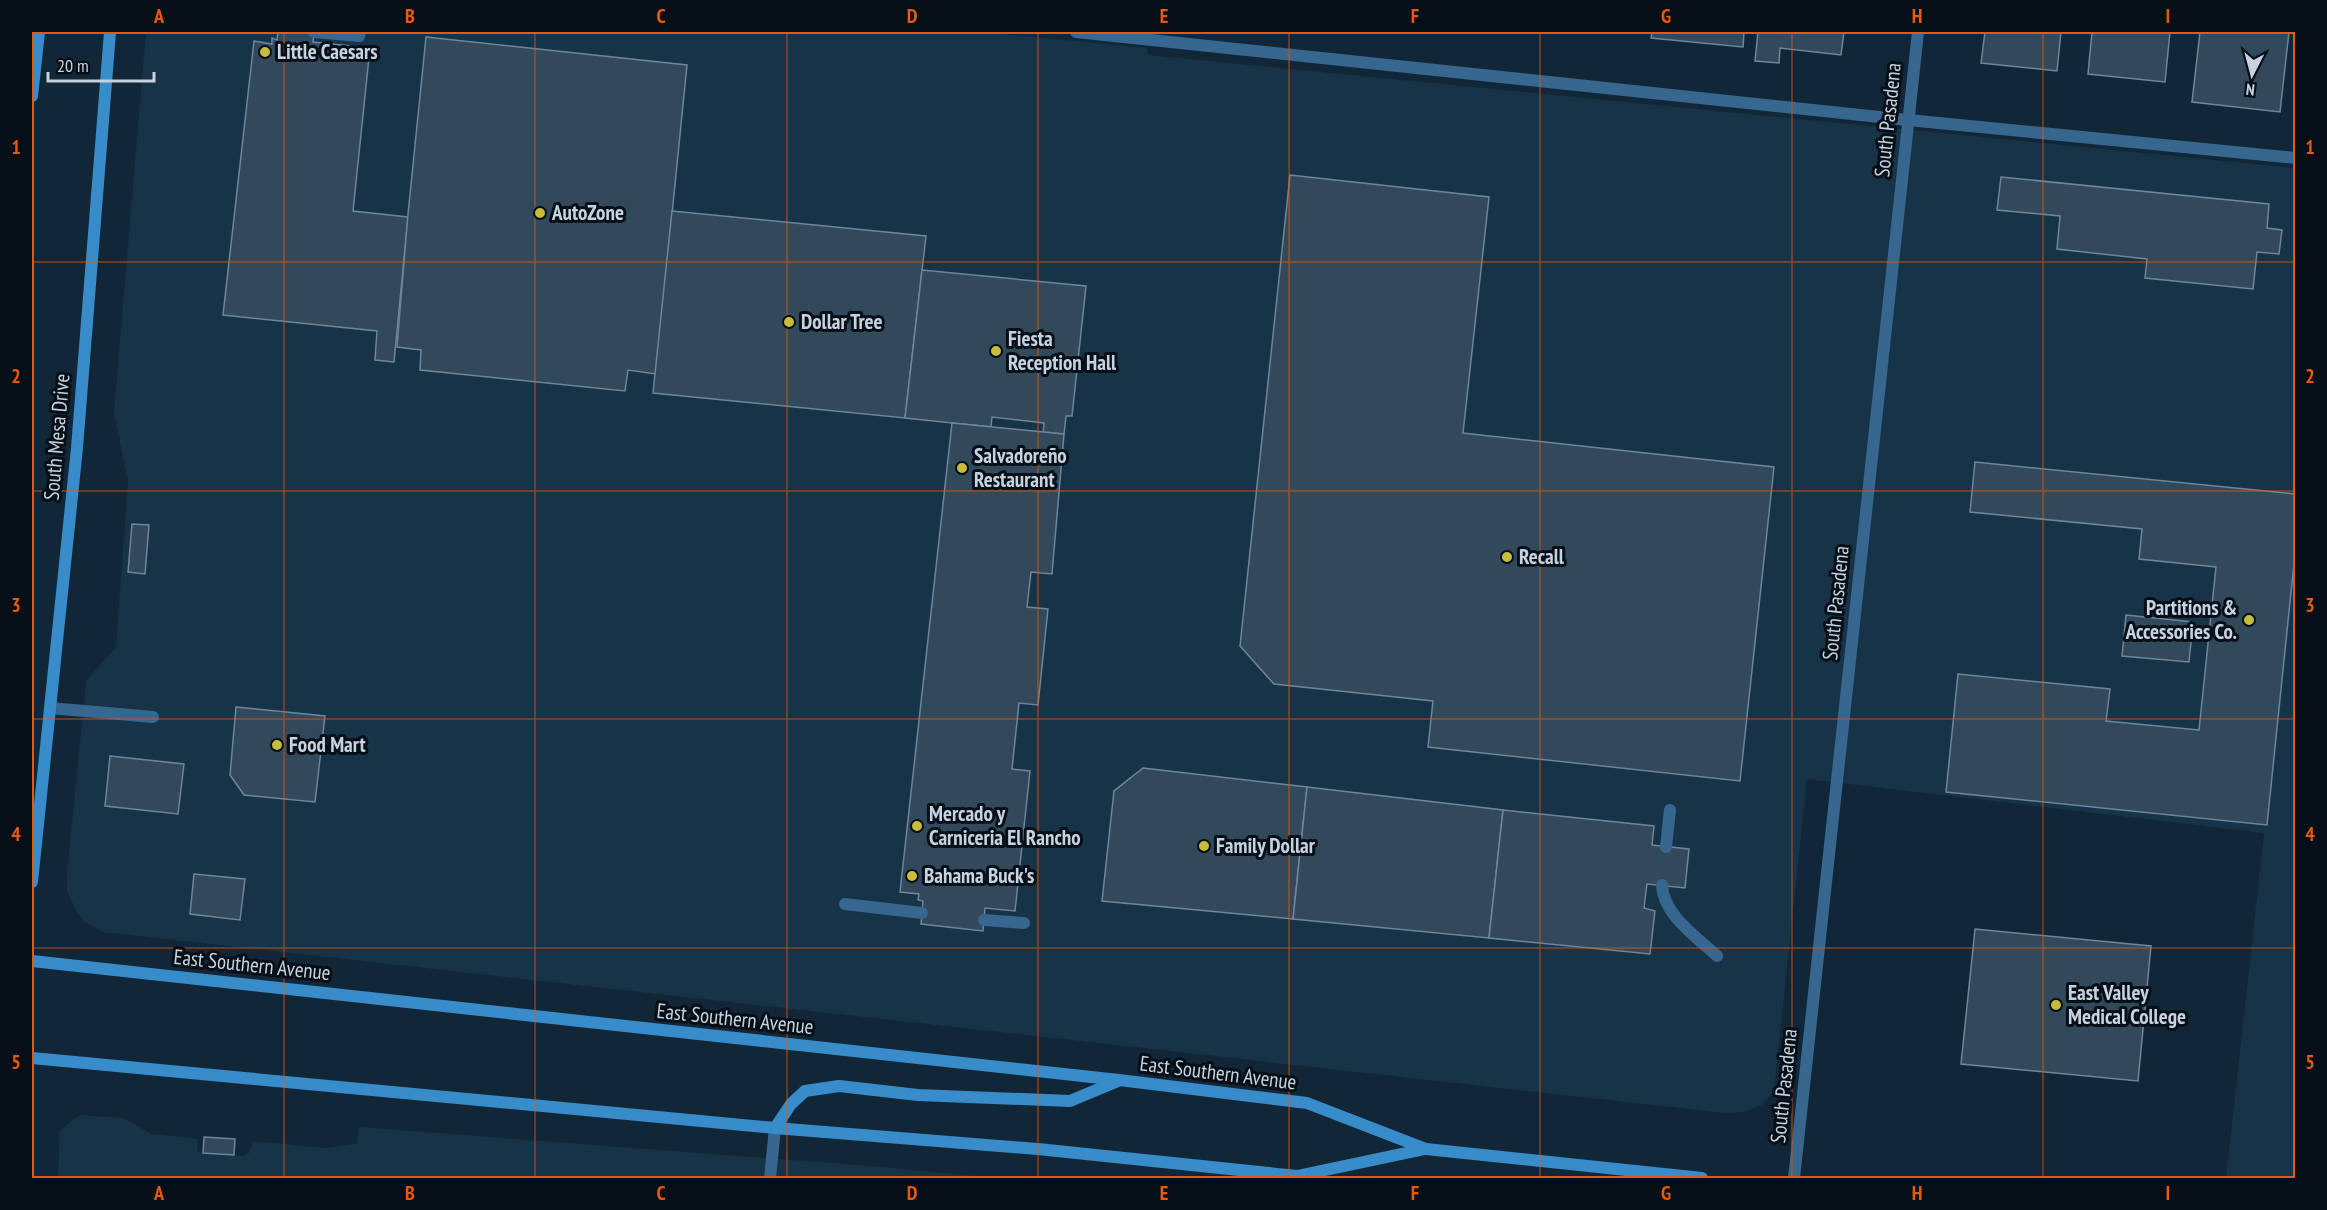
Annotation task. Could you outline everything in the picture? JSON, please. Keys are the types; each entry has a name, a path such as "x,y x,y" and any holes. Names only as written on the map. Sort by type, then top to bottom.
{"main road":[{"path":"32,96 39,32"},
{"name":"South Mesa Drive","path":"32,882 77,448 110,32"},
{"name":"East Southern Avenue","path":"32,961 1119,1080 1307,1103 1426,1149 1702,1179"},
{"name":"East Southern Avenue","path":"32,1058 775,1128 1038,1149 1296,1176 1426,1149"},
{"path":"775,1128 791,1104 805,1091 839,1086 918,1095 1070,1101 1119,1080"}],"street":[{"path":"314,32 359,36 360,32"},
{"path":"1076,32 1908,120 2295,158"},
{"name":"South Pasadena","path":"1794,1179 1917,32"},
{"path":"50,708 153,717"},
{"path":"1666,847 1670,810"},
{"path":"1662,885 1662,897 1674,916 1717,956"},
{"path":"845,904 922,913"},
{"path":"984,920 1024,923"},
{"path":"770,1179 775,1128"}],"shaded area":[{"path":"146,32 982,32 1147,48 1148,55 2295,168 2295,1178 2226,1178 2264,833 1807,779 1774,1090 1763,1104 1745,1112 1726,1113 103,932 84,922 67,891 67,875 86,681 116,647 128,482 114,412"},
{"path":"80,1115 123,1118 152,1134 198,1139 197,1152 243,1156 249,1153 253,1141 324,1148 357,1144 359,1127 997,1178 58,1178 60,1130"}],"building":[{"path":"278,32 314,32 313,42 370,48 353,211 408,217 394,362 375,360 377,331 223,315 254,41 272,44 272,38 277,40"},
{"path":"1652,32 1744,32 1743,47 1651,38"},
{"path":"1758,32 1844,32 1841,55 1780,48 1779,63 1755,61"},
{"path":"1985,32 2061,32 2057,71 1981,63"},
{"path":"2092,32 2170,32 2165,82 2088,74"},
{"path":"2200,32 2289,32 2280,112 2192,102"},
{"name":"AutoZone","path":"426,37 687,65 656,374 628,370 625,391 420,370 421,350 397,347"},
{"name":"Recall","path":"1290,175 1489,197 1463,433 1774,467 1740,781 1428,747 1433,701 1274,684 1240,646"},
{"path":"2001,177 2269,204 2267,228 2282,230 2279,254 2257,252 2253,289 2145,278 2147,259 2057,249 2060,216 1997,210"},
{"name":"Dollar Tree","path":"672,211 926,236 905,418 653,393"},
{"name":"Fiesta Reception Hall","path":"922,270 1086,286 1072,416 1066,416 1064,434 1043,433 1044,423 992,417 991,427 905,418"},
{"path":"952,423 1064,434 1052,574 1031,572 1027,607 1048,609 1038,705 1019,703 1012,769 1030,771 1015,911 985,908 983,931 921,924 923,901 918,900 919,894 900,892"},
{"name":"Partitions & Accessories Co.","path":"1975,462 2296,494 2296,544 2267,825 1946,792 1958,674 2110,689 2106,721 2199,730 2216,567 2139,559 2142,529 1970,512"},
{"path":"132,524 149,525 145,574 128,572"},
{"path":"2126,615 2193,622 2189,662 2122,656"},
{"name":"Food Mart","path":"236,707 325,716 315,802 244,795 230,775"},
{"path":"110,756 184,764 178,814 105,806"},
{"name":"Family Dollar","path":"1143,768 1307,787 1293,919 1102,901 1114,791"},
{"path":"1307,787 1503,810 1489,938 1293,919"},
{"path":"1503,810 1654,826 1652,845 1689,849 1685,888 1647,884 1644,908 1655,911 1650,954 1489,938"},
{"path":"194,874 245,879 240,920 190,914"},
{"name":"East Valley Medical College","path":"1975,929 2151,946 2138,1081 1961,1064"},
{"path":"204,1137 235,1139 234,1155 203,1153"}],"place":[{"name":"Little Caesars","path":"265,52"},
{"name":"AutoZone","path":"540,213"},
{"name":"Dollar Tree","path":"789,322"},
{"name":"Fiesta Reception Hall","path":"996,351"},
{"name":"Salvadoreño Restaurant","path":"962,468"},
{"name":"Recall","path":"1507,557"},
{"name":"Partitions & Accessories Co.","path":"2249,620"},
{"name":"Food Mart","path":"277,745"},
{"name":"Mercado y Carniceria El Rancho","path":"917,826"},
{"name":"Family Dollar","path":"1204,846"},
{"name":"Bahama Buck's","path":"912,876"},
{"name":"East Valley Medical College","path":"2056,1005"}]}
